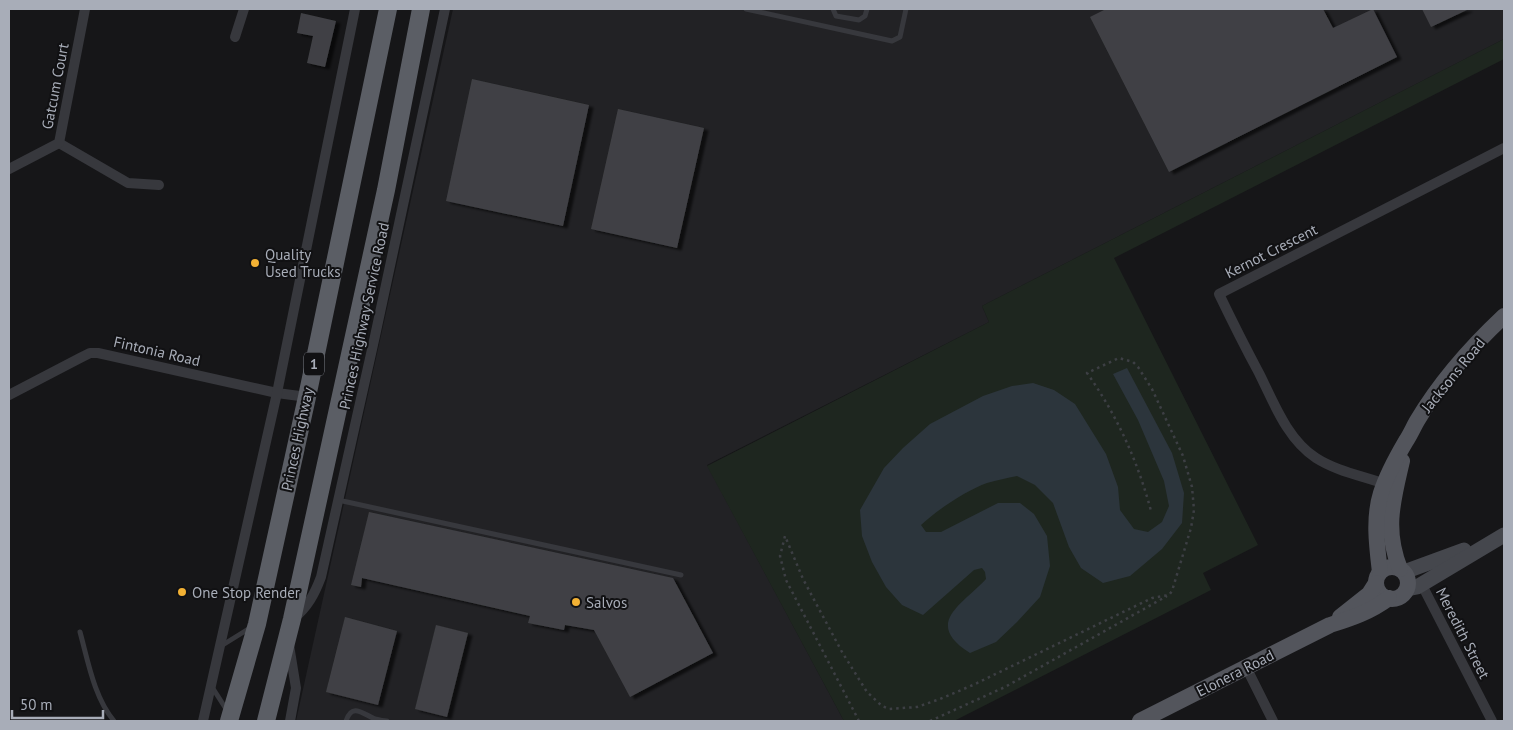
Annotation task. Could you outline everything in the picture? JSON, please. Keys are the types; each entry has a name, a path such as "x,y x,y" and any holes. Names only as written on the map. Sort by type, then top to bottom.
{"highway":[{"name":"Princes Highway","path":"230,719 257,624 307,397 388,9"},
{"name":"1","path":"266,721 290,628 384,199 421,9"}],"main road":[{"name":"Jacksons Road","path":"1402,570 1391,541 1390,469 1416,422 1448,377 1478,341 1504,316"},
{"name":"Jacksons Road","path":"1378,578 1377,514 1381,494 1390,486"},
{"path":"1504,534 1400,597 1389,598 1380,593 1378,578 1389,567 1402,570 1504,534"},
{"path":"1402,570 1414,587"},
{"name":"Elonera Road","path":"1330,625 1362,601 1369,594 1378,578"},
{"name":"Elonera Road","path":"1140,721 1330,625 1360,616 1375,609 1389,598"}],"street":[{"name":"Gatcum Court","path":"9,169 59,143 85,9"},
{"path":"234,37 244,9"},
{"path":"277,393 351,9"},
{"name":"Princes Highway Service Road","path":"290,628 314,595 321,577 445,9"},
{"path":"59,143 128,183 159,185"},
{"name":"Kernot Crescent","path":"1390,486 1331,466 1315,458 1300,444 1289,431 1279,413 1219,294 1504,148"},
{"name":"Fintonia Road","path":"9,395 90,353 98,353 277,393 307,397"},
{"name":"Princes Highway","path":"203,721 277,393"},
{"name":"Meredith Street","path":"1414,587 1492,721"},
{"path":"290,628 296,688 290,721"},
{"path":"1246,667 1273,721"}],"lane":[{"path":"746,9 892,41 900,37 906,9"},
{"path":"833,9 836,16 859,20 865,16 867,9"},
{"path":"338,500 681,576"},
{"path":"221,646 257,624"},
{"path":"80,632 98,694 108,715 114,721"},
{"path":"211,686 230,719"},
{"path":"346,721 349,714 354,711 360,711 374,719 387,721"}],"path":[{"path":"930,721 1004,687 1170,595 1177,580 1191,528 1194,505 1192,486 1183,456 1152,389 1133,362 1119,358 1087,374 1098,389 1131,452 1142,477 1151,511"},
{"path":"859,721 786,580 780,556 784,536 803,579 842,652 868,692 882,706 889,709 918,707 940,699 973,685 1152,598 1170,595"}],"shaded area":[{"path":"453,9 1504,9 1504,39 982,306 989,322 707,465 844,721 296,721"},
{"path":"1504,39 1504,59 1114,258 1258,545 1203,573 1211,590 954,721 844,721 707,466 989,322 982,306"},
{"path":"1127,368 1172,453 1184,493 1182,523 1162,549 1130,576 1103,583 1081,568 1069,547 1053,503 1035,485 1017,476 1006,478 971,490 944,507 921,525 926,532 941,532 998,503 1020,503 1034,514 1047,536 1050,566 1040,597 996,642 970,653 956,642 949,632 948,623 951,614 986,579 982,568 974,570 923,615 902,605 886,587 872,562 862,536 860,510 884,468 930,424 983,396 1012,386 1033,383 1054,390 1075,404 1106,454 1118,487 1120,510 1134,529 1148,532 1162,522 1169,506 1164,481 1138,420 1113,374"}],"building":[{"path":"1106,9 1323,9 1333,28 1373,9 1397,57 1169,172 1090,17"},
{"path":"1422,9 1469,9 1431,27"},
{"path":"301,13 336,21 325,67 307,63 313,36 297,33"},
{"path":"472,79 589,105 563,226 446,201"},
{"path":"618,109 704,128 677,248 591,229"},
{"name":"Salvos","path":"369,512 673,578 713,653 630,697 594,630 565,625 564,630 528,623 530,616 362,578 361,587 351,585"},
{"path":"345,617 397,631 378,705 326,692"},
{"path":"436,625 468,633 447,717 415,709"}],"place":[{"name":"Quality Used Trucks","path":"255,263"},
{"name":"One Stop Render","path":"182,592"},
{"name":"Salvos","path":"576,602"}]}
